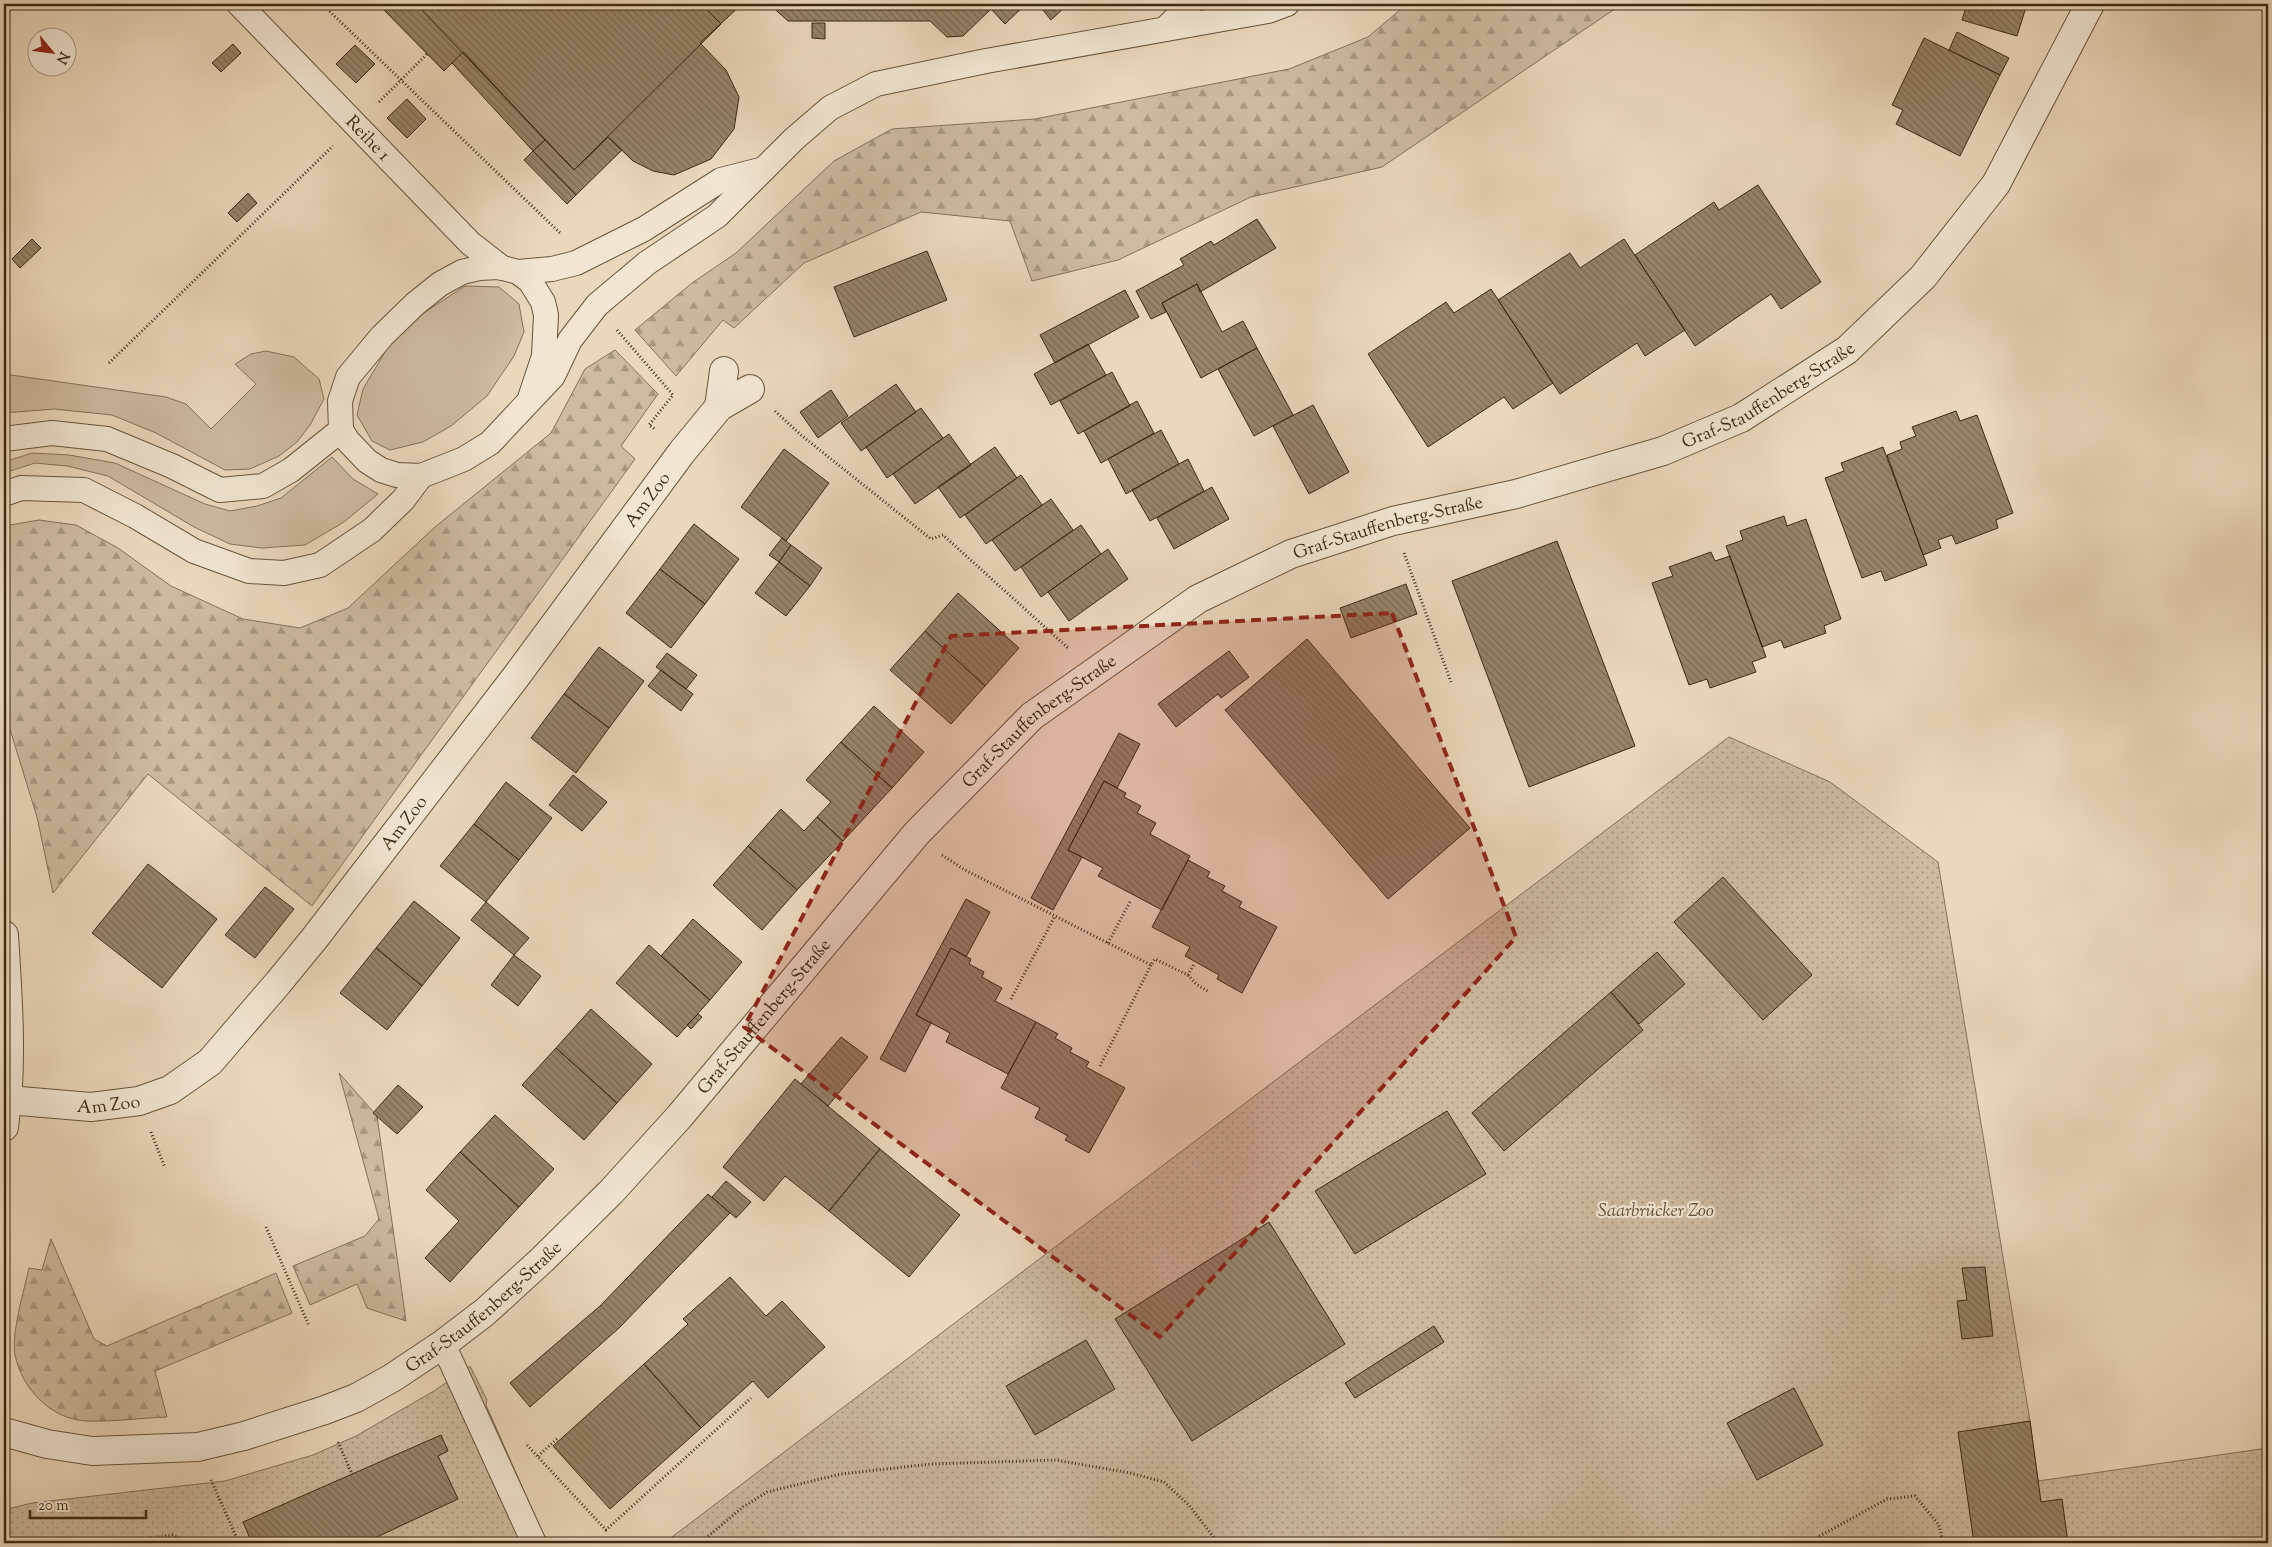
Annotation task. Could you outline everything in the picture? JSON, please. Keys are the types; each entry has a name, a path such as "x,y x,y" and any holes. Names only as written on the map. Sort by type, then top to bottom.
{"street":[{"name":"Graf-Stauffenberg-Straße","path":"4,1432 48,1444 92,1451 198,1447 244,1436 356,1398 392,1378 443,1344 485,1312 543,1259 611,1192 679,1117 917,833 1032,716 1198,598 1291,554 1393,522 1516,494 1663,451 1741,418 1847,350 1924,277 1996,184 2090,4"},
{"path":"719,407 724,370"},
{"name":"Am Zoo","path":"8,1100 91,1107 139,1100 170,1090 210,1062 308,946 515,678 682,452 719,407 750,388"},
{"path":"4,936 9,1012 8,1100 4,1127"}],"lane":[{"name":"Reihe 1","path":"239,4 470,243 537,290 543,302 546,315 544,356 529,401"},
{"path":"1165,29 1190,4"},
{"path":"766,169 721,180 644,230 576,263 552,269 510,270 479,268 455,276 440,284 396,322 348,377 340,401 340,430 356,451 381,470 396,475 421,476 464,459 490,443 552,376 570,340 597,305 647,263 717,216 766,169 794,139 830,108 876,84 986,61 1268,11 1288,4"},
{"path":"4,439 52,433 107,439 172,466 220,490 263,486 291,470 340,430"},
{"path":"4,494 21,488 84,490 135,516 194,551 249,571 284,573 320,565 372,530 403,500 421,476"},
{"path":"443,1344 534,1543"}],"path":[{"path":"322,4 563,236"},
{"path":"109,363 427,54"},
{"path":"620,334 673,395 649,425 658,433"},
{"path":"801,435 931,539 943,535 1064,645"},
{"path":"1404,551 1451,682"},
{"path":"943,855 965,870 1151,965"},
{"path":"1108,943 1130,900"},
{"path":"1012,1000 1055,916"},
{"path":"1100,1066 1155,959 1188,975 1196,984 1210,992"},
{"path":"1188,975 1194,964"},
{"path":"152,1133 165,1168"},
{"path":"266,1227 309,1326"},
{"path":"524,1442 606,1530 751,1398"},
{"path":"538,1456 558,1438"},
{"path":"198,1447 239,1543"},
{"path":"344,1456 352,1474"},
{"path":"700,1543 743,1507 767,1492 841,1474 932,1464 1056,1460 1130,1472 1164,1482 1189,1506 1218,1543"},
{"path":"1807,1543 1887,1499 1915,1496 1939,1524 1943,1543"},
{"path":"112,1543 172,1535 193,1543"}],"highlighted area":[{"path":"1392,613 1516,937 1160,1337 744,1027 951,636"}],"green space":[{"path":"1407,4 1622,4 1382,167 1251,197 1118,260 1032,281 1010,221 921,212 804,263 734,328 723,320 676,376 635,330 692,283 736,253 834,161 892,129 1035,119 1289,69 1368,37"},
{"path":"465,286 499,287 519,304 524,332 514,356 487,396 451,426 423,442 390,450 372,441 357,415 363,389 388,347 419,316"},
{"path":"615,350 658,394 621,446 635,459 312,906 148,774 53,893 37,817 4,710 4,526 39,520 76,525 118,548 171,586 243,619 300,628 348,608 435,527 551,433 585,369"},
{"path":"266,351 294,357 319,379 324,399 310,425 297,442 279,456 250,469 225,470 156,433 112,415 54,409 4,413 4,374 166,397 186,404 211,429 256,384 235,364 251,354"},
{"path":"32,453 69,455 115,463 205,504 230,511 257,506 281,498 332,457 353,479 378,494 344,522 305,545 262,548 230,544 194,527 108,476 67,466 35,463 4,473 4,462"},
{"name":"Saarbrücker Zoo","path":"1729,737 1830,782 1938,862 2030,1421 2038,1481 2268,1448 2268,1543 664,1543"},
{"path":"339,1073 377,1116 406,1321 367,1308 357,1284 310,1305 293,1266 365,1236 379,1219"},
{"path":"51,1239 94,1339 107,1346 276,1273 292,1313 155,1371 167,1417 96,1421 73,1419 61,1415 40,1400 24,1379 15,1355 16,1324 29,1268 42,1270"},
{"path":"470,1366 487,1400 486,1405 547,1543 4,1543 4,1510 32,1503 225,1481 313,1455 356,1436 434,1391"}],"building":[{"path":"378,4 742,4 700,43 726,70 739,97 734,129 711,159 674,175 653,171 633,161 608,137 574,170 463,52 444,71"},
{"path":"416,4 701,4 721,24 574,170"},
{"path":"769,4 1026,4 1005,24 991,9 963,36 947,37 930,21 788,21"},
{"path":"1038,4 1062,4 1065,7 1051,20"},
{"path":"1967,4 2027,4 2017,36 1962,20"},
{"path":"812,23 825,23 825,39 812,38"},
{"path":"1957,32 2009,58 2000,75 1949,50"},
{"path":"1924,38 2000,75 1960,156 1896,124 1903,110 1892,105"},
{"path":"233,44 241,53 221,72 212,63"},
{"path":"355,45 375,64 356,83 336,64"},
{"path":"463,52 545,140 533,151 452,63"},
{"path":"407,99 426,119 407,138 387,118"},
{"path":"608,137 622,150 576,195 533,151 545,140 574,170"},
{"path":"533,151 576,195 567,204 524,160"},
{"path":"1758,185 1821,282 1781,309 1771,294 1695,346 1635,255 1714,202 1719,210"},
{"path":"248,193 257,203 237,222 228,213"},
{"path":"1257,219 1276,248 1200,292 1197,284 1162,303 1166,312 1151,319 1136,291 1184,265 1180,259 1211,241 1214,245"},
{"path":"32,239 41,248 20,268 12,259"},
{"path":"1624,239 1685,330 1645,356 1637,343 1560,394 1498,300 1570,253 1580,268"},
{"path":"927,251 947,300 854,337 834,287"},
{"path":"1197,284 1222,332 1243,321 1257,348 1201,378 1162,303"},
{"path":"1491,289 1553,383 1513,409 1504,397 1428,447 1368,354 1446,302 1454,313"},
{"path":"1125,290 1139,317 1055,363 1040,335"},
{"path":"1088,344 1106,375 1051,405 1034,374"},
{"path":"1257,348 1293,415 1254,436 1218,369"},
{"path":"1112,372 1130,406 1078,434 1060,401"},
{"path":"896,384 916,412 861,451 841,423"},
{"path":"831,390 848,416 818,438 800,412"},
{"path":"1137,401 1154,433 1101,463 1084,431"},
{"path":"1313,405 1349,472 1309,494 1273,426"},
{"path":"921,408 943,438 887,478 866,447"},
{"path":"1956,411 1960,421 1977,415 2013,513 1996,520 1998,528 1956,544 1952,535 1938,540 1941,548 1923,555 1887,455 1902,449 1900,442 1916,436 1912,427"},
{"path":"1161,430 1179,464 1126,494 1108,459"},
{"path":"949,434 971,465 915,504 893,474"},
{"path":"995,447 1017,478 960,518 938,487"},
{"path":"1883,447 1927,565 1885,581 1881,571 1862,578 1825,478 1844,471 1841,463"},
{"path":"784,449 829,483 786,541 741,507"},
{"path":"1188,459 1204,491 1150,521 1132,490"},
{"path":"1021,475 1042,505 986,544 965,515"},
{"path":"1212,487 1229,519 1174,549 1157,518"},
{"path":"1051,499 1073,530 1015,571 992,540"},
{"path":"1784,516 1787,526 1806,519 1841,619 1824,626 1826,633 1784,648 1781,640 1762,647 1726,546 1743,540 1740,531"},
{"path":"694,524 739,559 705,604 660,569"},
{"path":"1081,525 1101,554 1041,597 1021,567"},
{"path":"782,538 791,545 779,562 769,555"},
{"path":"1557,541 1635,746 1529,787 1452,581"},
{"path":"791,545 822,568 810,586 779,562"},
{"path":"1108,549 1128,579 1069,621 1048,592"},
{"path":"1711,552 1715,561 1730,556 1766,657 1752,662 1756,672 1710,688 1707,679 1689,685 1652,583 1673,576 1669,567"},
{"path":"779,562 810,586 786,616 755,593"},
{"path":"660,569 705,604 671,648 626,613"},
{"path":"1406,584 1417,614 1351,638 1340,608"},
{"path":"958,593 1019,648 985,686 925,631"},
{"path":"925,631 985,686 951,724 890,670"},
{"path":"1307,639 1470,828 1388,899 1225,710"},
{"path":"599,647 644,681 609,728 564,694"},
{"path":"1229,651 1249,677 1221,698 1218,694 1176,727 1158,704"},
{"path":"667,653 697,675 686,689 656,667"},
{"path":"661,670 693,694 681,711 648,686"},
{"path":"564,694 609,728 576,773 531,738"},
{"path":"874,706 924,752 892,788 841,742"},
{"path":"1119,733 1140,744 1117,788 1104,781 1068,850 1082,857 1053,910 1031,898"},
{"path":"841,742 892,788 843,841 817,817 831,802 806,780"},
{"path":"573,775 607,802 582,831 549,805"},
{"path":"1104,781 1126,793 1124,797 1141,806 1137,813 1156,823 1150,834 1190,856 1162,910 1098,876 1103,868 1068,850"},
{"path":"506,782 552,818 519,860 474,824"},
{"path":"781,809 804,831 817,817 843,841 797,890 748,846"},
{"path":"474,824 519,860 486,902 440,866"},
{"path":"748,846 797,890 762,930 713,885"},
{"path":"1188,860 1210,872 1207,877 1225,886 1222,891 1242,902 1239,907 1277,927 1242,993 1217,979 1219,975 1185,956 1190,947 1152,927"},
{"path":"148,864 217,919 162,988 92,933"},
{"path":"1723,877 1812,975 1763,1020 1674,922"},
{"path":"265,887 294,909 255,958 225,935"},
{"path":"966,899 990,912 966,957 951,948 916,1015 931,1023 905,1072 880,1059"},
{"path":"414,901 460,938 422,986 376,948"},
{"path":"486,902 529,938 514,955 471,920"},
{"path":"693,919 742,962 710,1000 661,956"},
{"path":"649,945 710,1000 677,1037 616,983"},
{"path":"376,948 422,986 387,1030 340,993"},
{"path":"951,948 971,959 969,964 984,972 982,977 1002,988 995,1001 1036,1022 1008,1074 946,1042 950,1033 916,1015"},
{"path":"1657,952 1685,984 1639,1024 1611,992"},
{"path":"514,955 541,976 518,1006 491,985"},
{"path":"1611,992 1643,1030 1504,1151 1472,1113"},
{"path":"591,1009 652,1064 617,1103 556,1048"},
{"path":"698,1014 702,1017 691,1029 687,1025"},
{"path":"1036,1022 1058,1034 1055,1038 1072,1048 1070,1052 1089,1062 1086,1067 1125,1088 1089,1153 1065,1140 1068,1136 1035,1118 1040,1108 1001,1088"},
{"path":"841,1037 868,1057 828,1106 801,1084"},
{"path":"556,1048 617,1103 584,1140 522,1085"},
{"path":"795,1079 880,1149 829,1211 785,1176 764,1201 723,1167"},
{"path":"398,1085 423,1107 397,1134 373,1113"},
{"path":"1447,1111 1486,1174 1355,1254 1315,1191"},
{"path":"495,1115 554,1169 519,1207 460,1152"},
{"path":"880,1149 960,1215 909,1277 829,1211"},
{"path":"460,1152 519,1207 450,1282 425,1258 459,1221 426,1190"},
{"path":"726,1181 751,1202 736,1218 712,1197"},
{"path":"708,1194 730,1213 619,1328 530,1407 510,1383 600,1306"},
{"path":"1269,1222 1345,1344 1192,1441 1115,1319"},
{"path":"1985,1267 1993,1336 1962,1339 1957,1301 1967,1300 1962,1268"},
{"path":"730,1277 766,1316 782,1301 825,1347 768,1398 753,1381 701,1428 644,1364 688,1324 683,1319"},
{"path":"1434,1326 1444,1342 1355,1398 1345,1383"},
{"path":"1086,1340 1115,1389 1035,1435 1006,1386"},
{"path":"644,1364 701,1428 610,1509 553,1446"},
{"path":"1794,1388 1823,1445 1757,1480 1727,1423"},
{"path":"2030,1421 2041,1502 2062,1499 2068,1543 1974,1543 1958,1432"},
{"path":"441,1435 448,1451 438,1456 458,1499 364,1543 252,1543 243,1522"}]}
